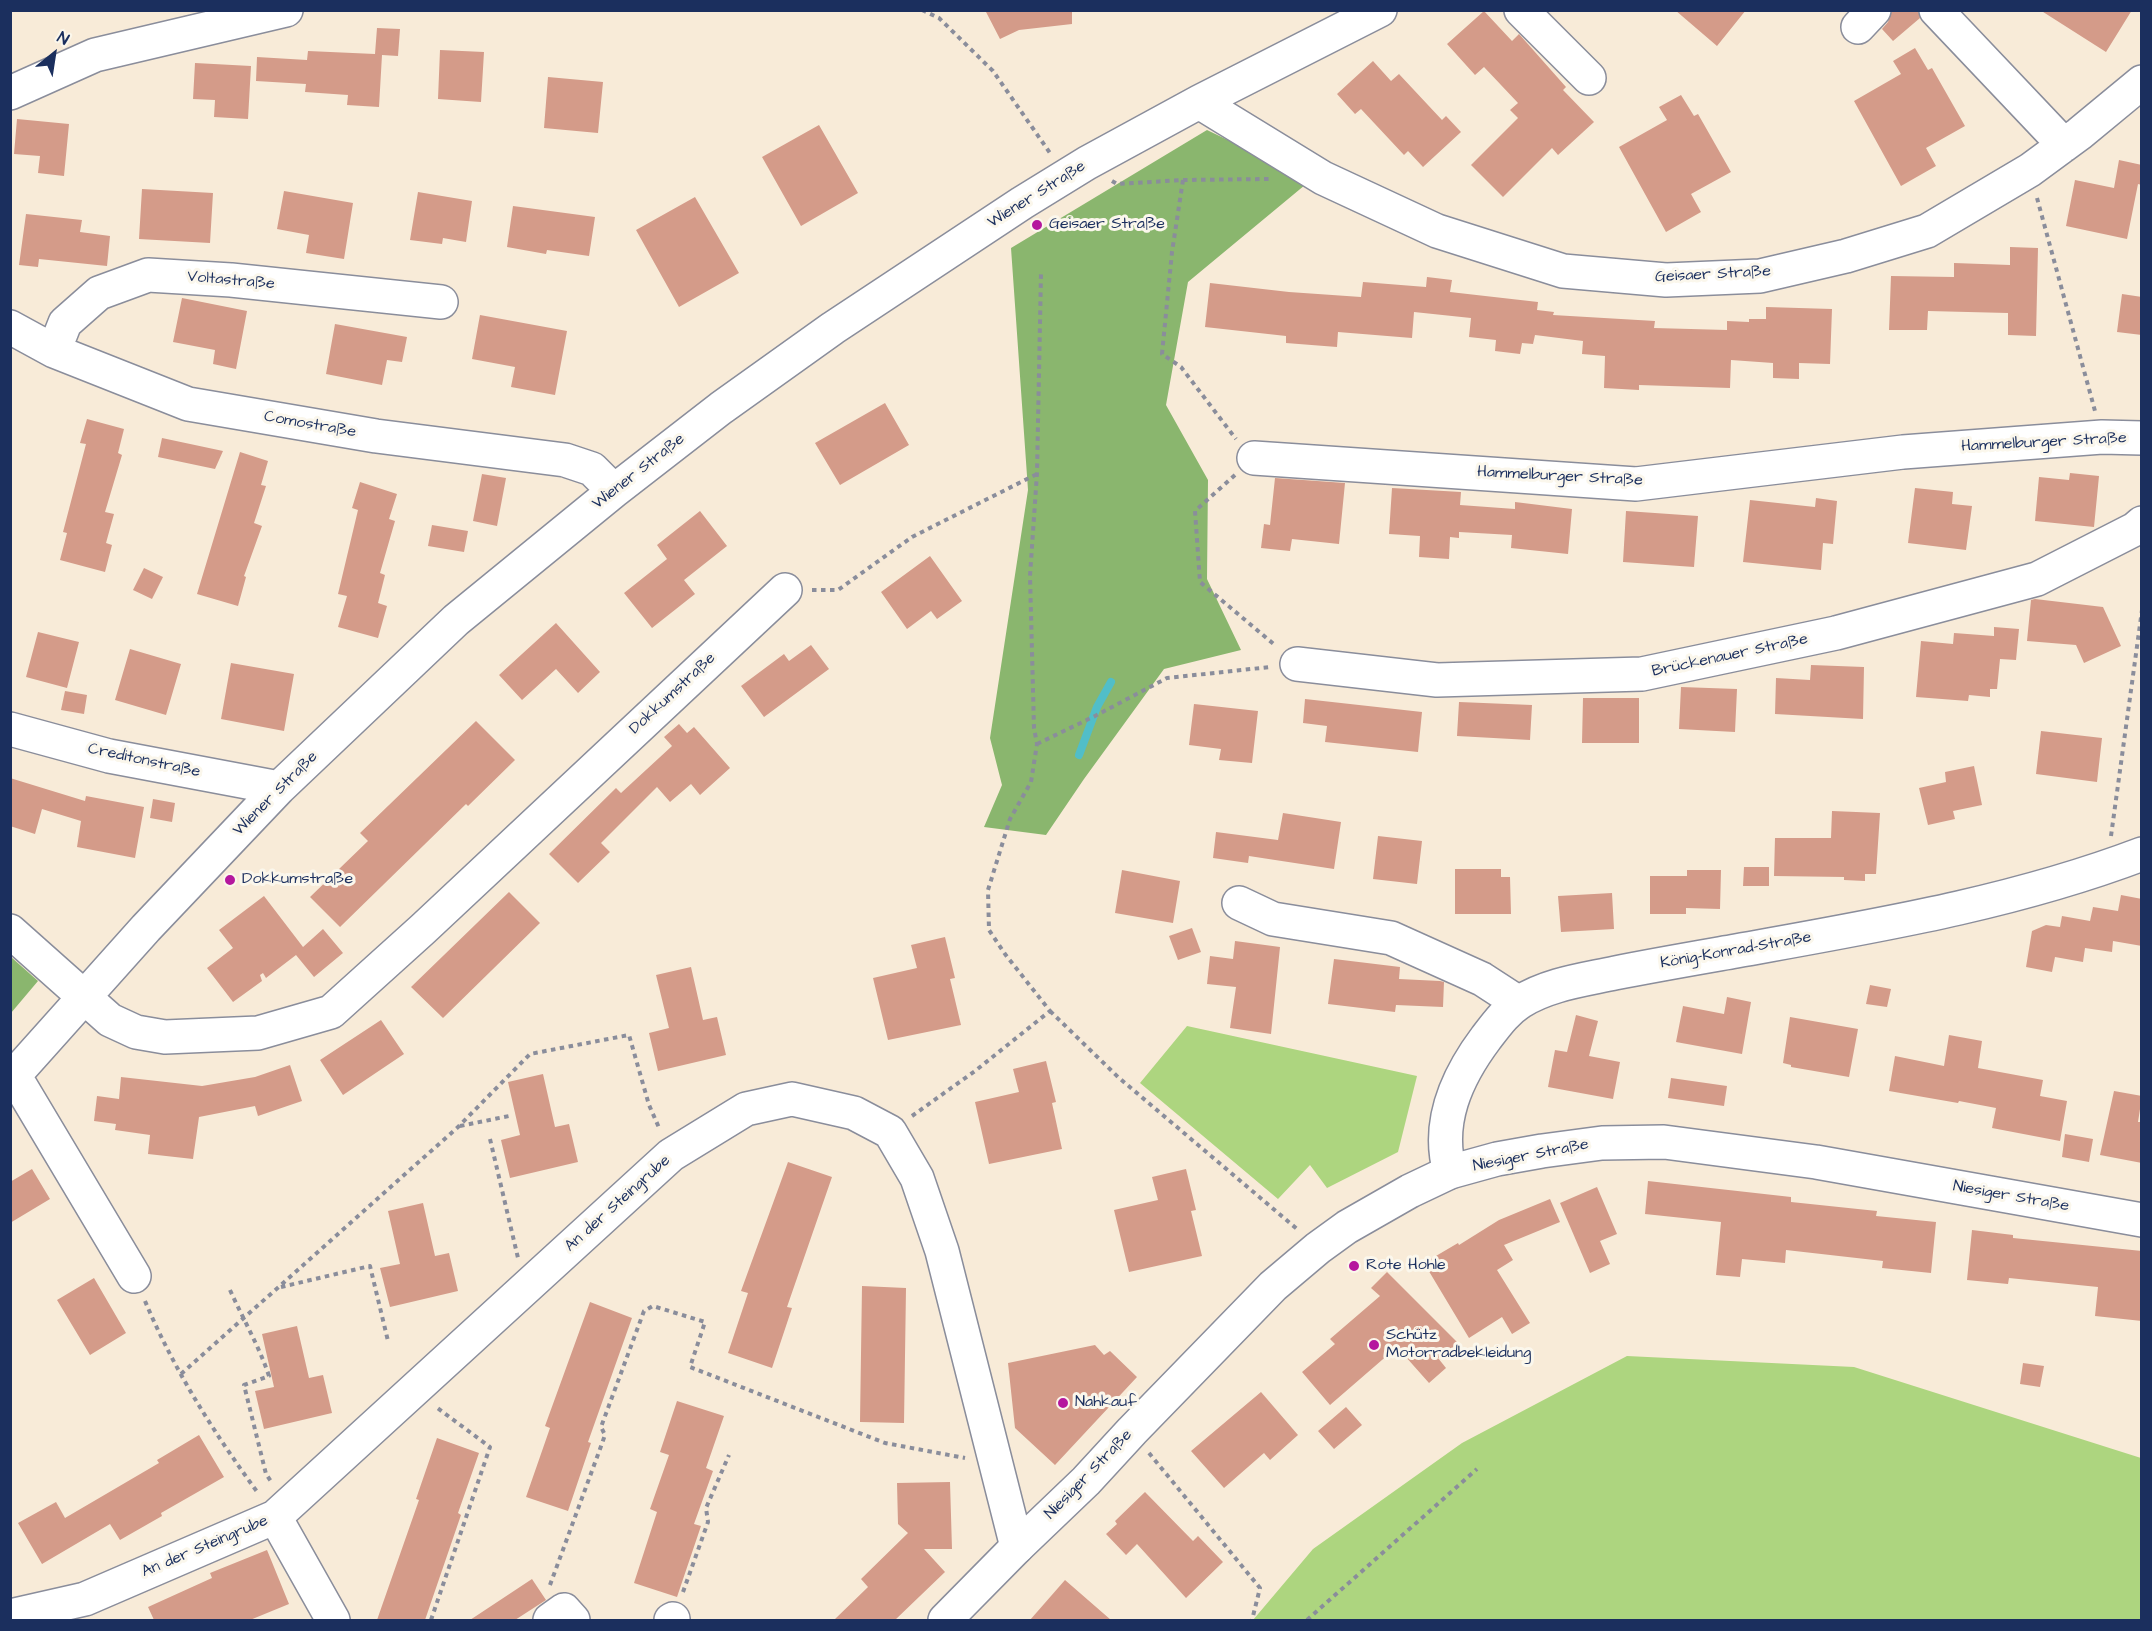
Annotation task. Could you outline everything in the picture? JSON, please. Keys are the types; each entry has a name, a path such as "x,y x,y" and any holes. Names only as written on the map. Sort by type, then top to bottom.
{"street":[{"path":"10,93 94,55 286,10"},
{"name":"Wiener Straße","path":"12,1078 154,919 279,788 456,620 614,491 721,408 833,328 1022,203 1199,102 1380,10"},
{"path":"1521,10 1589,78"},
{"path":"1936,10 2064,146"},
{"name":"Geisaer Straße","path":"1199,102 1323,178 1437,231 1563,271 1666,280 1760,276 1846,256 1927,231 2030,170 2064,146 2142,82"},
{"name":"Voltastraße","path":"54,351 65,323 99,293 148,275 231,280 441,302"},
{"name":"Comostraße","path":"10,327 54,351 188,404 376,436 565,460 592,469 614,491"},
{"name":"Hammelburger Straße","path":"1244,448 1636,484 1903,452 2103,437 2142,438"},
{"name":"Brückenauer Straße","path":"1297,664 1437,680 1642,674 1836,633 2037,579 2135,529 2142,523"},
{"name":"Dokkumstraße","path":"10,931 110,1020 136,1032 165,1038 258,1033 331,1012 423,929 785,590"},
{"name":"Creditonstraße","path":"10,729 109,756 279,788"},
{"name":"König-Konrad-Straße","path":"1449,1172 1444,1154 1445,1126 1456,1087 1465,1068 1499,1021 1519,1003 1539,992 1576,981 1898,923 1980,904 2106,867 2142,854"},
{"path":"1239,903 1273,919 1391,938 1482,979 1519,1003"},
{"path":"12,1078 134,1276"},
{"name":"An der Steingrube","path":"10,1616 85,1599 281,1512 671,1155 746,1109 792,1099 854,1113 890,1132"},
{"path":"890,1132 917,1178 942,1251 1017,1546"},
{"name":"Niesiger Straße","path":"945,1620 1017,1546 1086,1481 1273,1286 1318,1248 1366,1216 1449,1172 1497,1159 1542,1151 1602,1143 1664,1142 1816,1162 2142,1220"},
{"path":"281,1512 333,1620"}],"path":[{"path":"922,10 939,18 993,71 1066,176"},
{"path":"931,14 936,10"},
{"path":"2030,170 2103,437"},
{"path":"1117,184 1276,178"},
{"path":"1183,180 1172,252 1162,354 1181,368 1244,448 1195,511 1200,582 1297,664"},
{"path":"1041,273 1037,473 1030,576 1037,744 1031,782 1010,819 988,890 989,930 1050,1011 1118,1077 1318,1248"},
{"path":"785,590 838,590 912,537 1037,473"},
{"path":"2106,867 2142,610"},
{"path":"1037,744 1167,678 1297,664"},
{"path":"890,1132 975,1071 1050,1011"},
{"path":"181,1374 458,1127 530,1054 629,1035 649,1105 671,1155"},
{"path":"458,1127 509,1116"},
{"path":"490,1139 525,1288"},
{"path":"280,1287 370,1266 388,1341"},
{"path":"134,1276 159,1335 216,1435 281,1512"},
{"path":"230,1290 243,1320 262,1352 269,1376 244,1385 266,1474 281,1512"},
{"path":"561,1618 550,1585 605,1435 602,1426 644,1311 653,1306 705,1322 690,1367 885,1443 997,1464"},
{"path":"414,1390 490,1447 431,1620"},
{"path":"1132,1431 1260,1588 1252,1620"},
{"path":"672,1620 708,1522 706,1508 729,1455"},
{"path":"1307,1620 1477,1469"}],"green space":[{"path":"1207,130 1311,180 1188,282 1166,405 1208,480 1207,579 1241,650 1164,669 1046,835 984,827 1002,785 990,738 1028,490 1011,248"},
{"path":"11,957 38,981 11,1013"},
{"path":"1187,1026 1417,1076 1398,1152 1327,1188 1310,1165 1278,1199 1140,1083"},
{"path":"1627,1356 1854,1367 2141,1458 2141,1620 1253,1620 1313,1549 1462,1443"}],"building":[{"path":"985,10 1072,10 1072,24 1019,30 1000,39"},
{"path":"1675,10 1746,10 1717,46"},
{"path":"1892,10 1918,10 1920,18 1893,41 1882,29 1888,22"},
{"path":"2040,10 2132,10 2106,52"},
{"path":"1484,11 1512,41 1519,34 1566,87 1563,90 1594,122 1558,155 1552,148 1503,197 1471,165 1518,118 1510,110 1518,103 1484,67 1475,75 1447,44"},
{"path":"377,28 400,29 398,56 382,55 379,107 347,105 348,95 305,92 306,84 256,81 257,57 307,60 308,51 375,54"},
{"path":"1915,48 1928,70 1932,68 1965,126 1926,148 1936,166 1901,186 1854,101 1901,74 1893,61"},
{"path":"440,50 484,52 481,102 438,99"},
{"path":"1373,61 1391,81 1399,74 1442,120 1446,116 1461,132 1423,167 1408,151 1404,155 1361,109 1355,114 1337,94"},
{"path":"195,63 251,66 248,119 214,117 215,100 193,99"},
{"path":"548,77 603,82 598,133 544,128"},
{"path":"1681,95 1694,116 1698,114 1731,172 1691,194 1701,212 1666,232 1619,147 1667,120 1659,107"},
{"path":"17,119 69,124 64,176 38,173 40,156 14,154"},
{"path":"819,125 858,193 801,226 762,157"},
{"path":"2119,160 2142,165 2142,185 2138,184 2127,239 2066,226 2075,180 2114,188"},
{"path":"142,189 213,193 210,243 139,239"},
{"path":"284,191 353,203 344,259 306,253 309,235 277,229"},
{"path":"418,192 472,201 466,242 443,238 442,244 410,240"},
{"path":"695,197 739,273 679,307 636,230"},
{"path":"513,206 595,217 589,256 547,250 546,254 507,247"},
{"path":"26,214 82,220 80,232 110,236 107,266 39,259 38,267 19,265"},
{"path":"2010,247 2038,248 2036,336 2008,335 2008,313 1928,311 1927,330 1889,330 1891,276 1954,277 1954,263 2010,265"},
{"path":"1427,277 1452,280 1450,292 1538,302 1537,310 1554,312 1553,315 1655,321 1654,328 1727,330 1727,321 1749,322 1749,319 1766,319 1766,307 1832,309 1830,364 1799,363 1799,379 1773,378 1773,363 1731,360 1730,388 1639,385 1639,390 1604,388 1605,356 1582,354 1583,341 1535,335 1533,344 1522,343 1520,354 1495,351 1496,340 1469,337 1471,318 1414,312 1412,338 1338,332 1337,347 1286,343 1286,336 1205,327 1210,283 1361,297 1363,282 1426,287"},
{"path":"2122,294 2142,297 2142,335 2117,332"},
{"path":"182,298 247,311 236,369 213,364 215,350 173,342"},
{"path":"480,315 567,331 555,395 511,387 515,367 472,359"},
{"path":"335,324 407,337 402,362 387,360 382,385 326,374"},
{"path":"885,403 909,445 840,485 815,443"},
{"path":"87,419 124,429 118,453 122,455 105,512 114,514 106,543 112,545 105,572 60,560 67,533 63,532 86,444 80,443"},
{"path":"162,438 223,451 215,469 158,457"},
{"path":"240,452 268,461 261,485 266,486 254,523 262,526 244,576 246,577 238,606 197,594"},
{"path":"2070,473 2099,476 2094,527 2035,521 2039,477 2069,480"},
{"path":"482,474 506,478 497,526 473,521"},
{"path":"1275,478 1345,483 1339,544 1292,539 1290,551 1261,548 1264,524 1270,525"},
{"path":"360,482 397,494 389,519 395,521 380,573 385,575 378,603 387,606 378,638 338,627 347,596 338,594 358,510 352,508"},
{"path":"1392,488 1461,492 1460,505 1515,509 1515,502 1572,509 1568,554 1511,548 1512,535 1459,532 1459,538 1450,537 1449,559 1419,557 1420,536 1389,534"},
{"path":"1915,488 1953,492 1952,504 1972,506 1966,550 1908,543"},
{"path":"1816,498 1837,501 1833,544 1823,543 1821,570 1743,562 1750,500 1815,507"},
{"path":"700,511 727,546 684,580 695,594 652,628 624,593 667,559 657,545"},
{"path":"1626,511 1698,516 1694,567 1623,562"},
{"path":"432,525 468,531 464,552 428,546"},
{"path":"930,556 962,601 937,619 931,611 907,629 881,592"},
{"path":"144,568 163,577 152,599 133,590"},
{"path":"2031,600 2103,607 2121,646 2084,663 2076,645 2027,641"},
{"path":"556,623 600,672 578,693 556,669 522,700 499,675"},
{"path":"1994,627 2019,629 2016,660 2000,659 1997,689 1990,689 1990,697 1969,695 1968,701 1916,697 1921,641 1953,644 1954,633 1994,636"},
{"path":"38,632 79,642 67,688 26,677"},
{"path":"811,645 829,669 764,717 741,686 784,654 789,661"},
{"path":"130,649 181,664 166,715 115,700"},
{"path":"231,663 294,674 284,731 221,719"},
{"path":"1811,665 1864,667 1863,719 1775,714 1776,678 1810,680"},
{"path":"1681,687 1737,689 1735,732 1679,729"},
{"path":"65,691 87,695 84,714 61,710"},
{"path":"1583,698 1639,698 1639,743 1582,743"},
{"path":"1305,699 1422,712 1418,752 1325,742 1327,726 1303,723"},
{"path":"1459,702 1532,705 1530,740 1457,736"},
{"path":"1194,704 1258,711 1252,763 1219,760 1221,749 1189,745"},
{"path":"476,721 515,760 468,806 466,804 340,927 310,897 368,841 360,833"},
{"path":"679,724 687,733 694,727 730,768 700,795 691,784 670,802 657,787 601,843 610,852 578,883 549,854 616,788 621,793 672,746 664,737"},
{"path":"2041,731 2102,738 2097,782 2036,774"},
{"path":"1974,766 1982,805 1953,811 1955,819 1928,825 1919,788 1946,782 1945,772"},
{"path":"10,778 85,801 86,796 144,807 135,858 77,847 81,821 42,809 35,834 10,826"},
{"path":"153,799 175,803 172,822 150,818"},
{"path":"1832,811 1880,813 1876,874 1865,874 1865,881 1844,880 1844,877 1774,876 1775,838 1831,838"},
{"path":"1283,813 1341,822 1334,869 1249,856 1248,863 1213,858 1216,832 1278,840"},
{"path":"1378,836 1422,841 1417,884 1373,879"},
{"path":"1744,867 1769,867 1769,886 1743,886"},
{"path":"1455,869 1501,869 1501,877 1510,877 1511,914 1455,914"},
{"path":"1122,870 1180,881 1173,923 1115,913"},
{"path":"1687,870 1721,870 1720,909 1686,908 1686,914 1650,914 1650,876 1687,876"},
{"path":"509,892 540,923 443,1018 411,987"},
{"path":"1612,893 1614,929 1561,932 1558,896"},
{"path":"2121,895 2142,899 2142,946 2113,941 2112,952 2085,948 2083,962 2055,957 2052,972 2026,967 2032,931 2046,925 2060,927 2062,916 2090,921 2093,907 2118,911"},
{"path":"264,896 303,947 323,929 343,953 314,977 296,955 266,978 263,973 260,975 262,981 233,1002 207,968 233,948 219,930"},
{"path":"1192,928 1201,952 1178,960 1169,936"},
{"path":"945,937 955,978 950,979 961,1025 888,1040 873,978 917,968 911,945"},
{"path":"1235,941 1280,947 1271,1034 1230,1028 1236,987 1207,984 1210,956 1233,959"},
{"path":"1334,959 1400,967 1399,979 1444,982 1443,1007 1396,1005 1395,1012 1328,1004"},
{"path":"691,967 703,1020 717,1017 726,1055 658,1071 649,1033 669,1028 656,975"},
{"path":"1870,985 1891,989 1887,1007 1866,1004"},
{"path":"1727,997 1751,1002 1742,1054 1676,1042 1683,1006 1724,1014"},
{"path":"1576,1015 1598,1021 1589,1056 1620,1062 1613,1099 1548,1087 1555,1050 1567,1052"},
{"path":"1790,1017 1858,1029 1849,1077 1791,1067 1783,1063"},
{"path":"381,1020 404,1054 343,1095 320,1060"},
{"path":"1949,1035 1982,1041 1978,1068 2043,1080 2040,1096 2067,1101 2060,1141 1992,1128 1996,1108 1889,1091 1895,1056 1944,1066"},
{"path":"1046,1061 1056,1102 1052,1103 1062,1149 989,1164 975,1102 1019,1092 1013,1069"},
{"path":"290,1065 302,1101 258,1116 255,1106 199,1117 193,1159 148,1154 150,1135 115,1130 116,1124 94,1121 97,1096 119,1099 121,1077 202,1086 255,1077"},
{"path":"543,1074 555,1127 569,1124 578,1162 510,1178 501,1140 520,1135 508,1082"},
{"path":"1671,1078 1727,1086 1724,1106 1668,1098"},
{"path":"2114,1091 2142,1096 2138,1122 2142,1122 2142,1163 2100,1155"},
{"path":"2065,1134 2093,1139 2089,1162 2062,1157"},
{"path":"788,1162 832,1177 787,1307 792,1308 772,1368 728,1353 748,1293 741,1291"},
{"path":"32,1169 50,1199 10,1223 10,1182"},
{"path":"1186,1169 1196,1210 1191,1211 1202,1256 1129,1272 1114,1210 1158,1200 1152,1177"},
{"path":"1648,1181 1791,1197 1791,1202 1877,1211 1876,1216 1936,1222 1931,1273 1882,1268 1883,1261 1786,1250 1785,1263 1742,1259 1740,1277 1716,1275 1721,1222 1645,1214"},
{"path":"1597,1187 1617,1234 1600,1241 1610,1264 1590,1273 1560,1203"},
{"path":"1550,1199 1560,1222 1504,1245 1513,1260 1497,1270 1530,1323 1512,1334 1502,1317 1469,1338 1424,1263 1499,1220"},
{"path":"423,1203 435,1256 449,1253 458,1291 390,1307 380,1268 400,1264 388,1211"},
{"path":"1972,1230 2013,1235 2013,1238 2142,1251 2142,1321 2095,1316 2098,1287 2009,1278 2008,1284 1967,1280"},
{"path":"1387,1272 1459,1344 1438,1358 1446,1368 1429,1383 1397,1347 1330,1405 1302,1372 1335,1344 1330,1339 1380,1296 1371,1288"},
{"path":"94,1278 126,1333 90,1355 57,1300"},
{"path":"862,1286 906,1288 904,1423 860,1422"},
{"path":"590,1302 632,1318 588,1442 591,1443 568,1511 526,1497 550,1428 545,1426"},
{"path":"297,1326 309,1378 323,1375 332,1413 264,1429 255,1391 274,1387 262,1334"},
{"name":"Nahkauf","path":"1095,1345 1104,1355 1110,1351 1137,1377 1055,1465 1015,1428 1008,1363"},
{"path":"2023,1363 2044,1366 2040,1387 2020,1384"},
{"path":"1261,1392 1298,1435 1270,1460 1264,1453 1224,1488 1191,1451"},
{"path":"677,1401 724,1416 706,1468 713,1471 694,1524 701,1526 677,1597 634,1583 657,1512 650,1509 669,1455 660,1452"},
{"path":"1346,1407 1362,1425 1334,1449 1318,1431"},
{"path":"199,1435 224,1477 161,1513 162,1516 120,1540 110,1524 42,1564 18,1523 56,1502 65,1518 159,1463 157,1460"},
{"path":"437,1438 479,1453 458,1513 461,1515 425,1620 377,1620 419,1500 416,1499"},
{"path":"950,1482 952,1549 924,1549 945,1572 895,1620 834,1620 868,1587 861,1579 908,1533 898,1524 897,1483"},
{"path":"1145,1492 1193,1541 1198,1536 1223,1562 1186,1598 1137,1544 1126,1555 1106,1534 1117,1524 1115,1521"},
{"path":"267,1550 289,1604 250,1620 154,1620 148,1607 212,1578 210,1573"},
{"path":"532,1579 546,1600 515,1620 470,1620"},
{"path":"1065,1580 1111,1620 1030,1620"}],"waterway":[{"path":"1079,755 1097,707 1111,682"}],"place":[{"name":"Geisaer Straße","path":"1037,225"},
{"name":"Dokkumstraße","path":"230,880"},
{"name":"Rote Hohle","path":"1354,1266"},
{"name":"Schütz Motorradbekleidung","path":"1374,1345"},
{"name":"Nahkauf","path":"1063,1403"}]}
